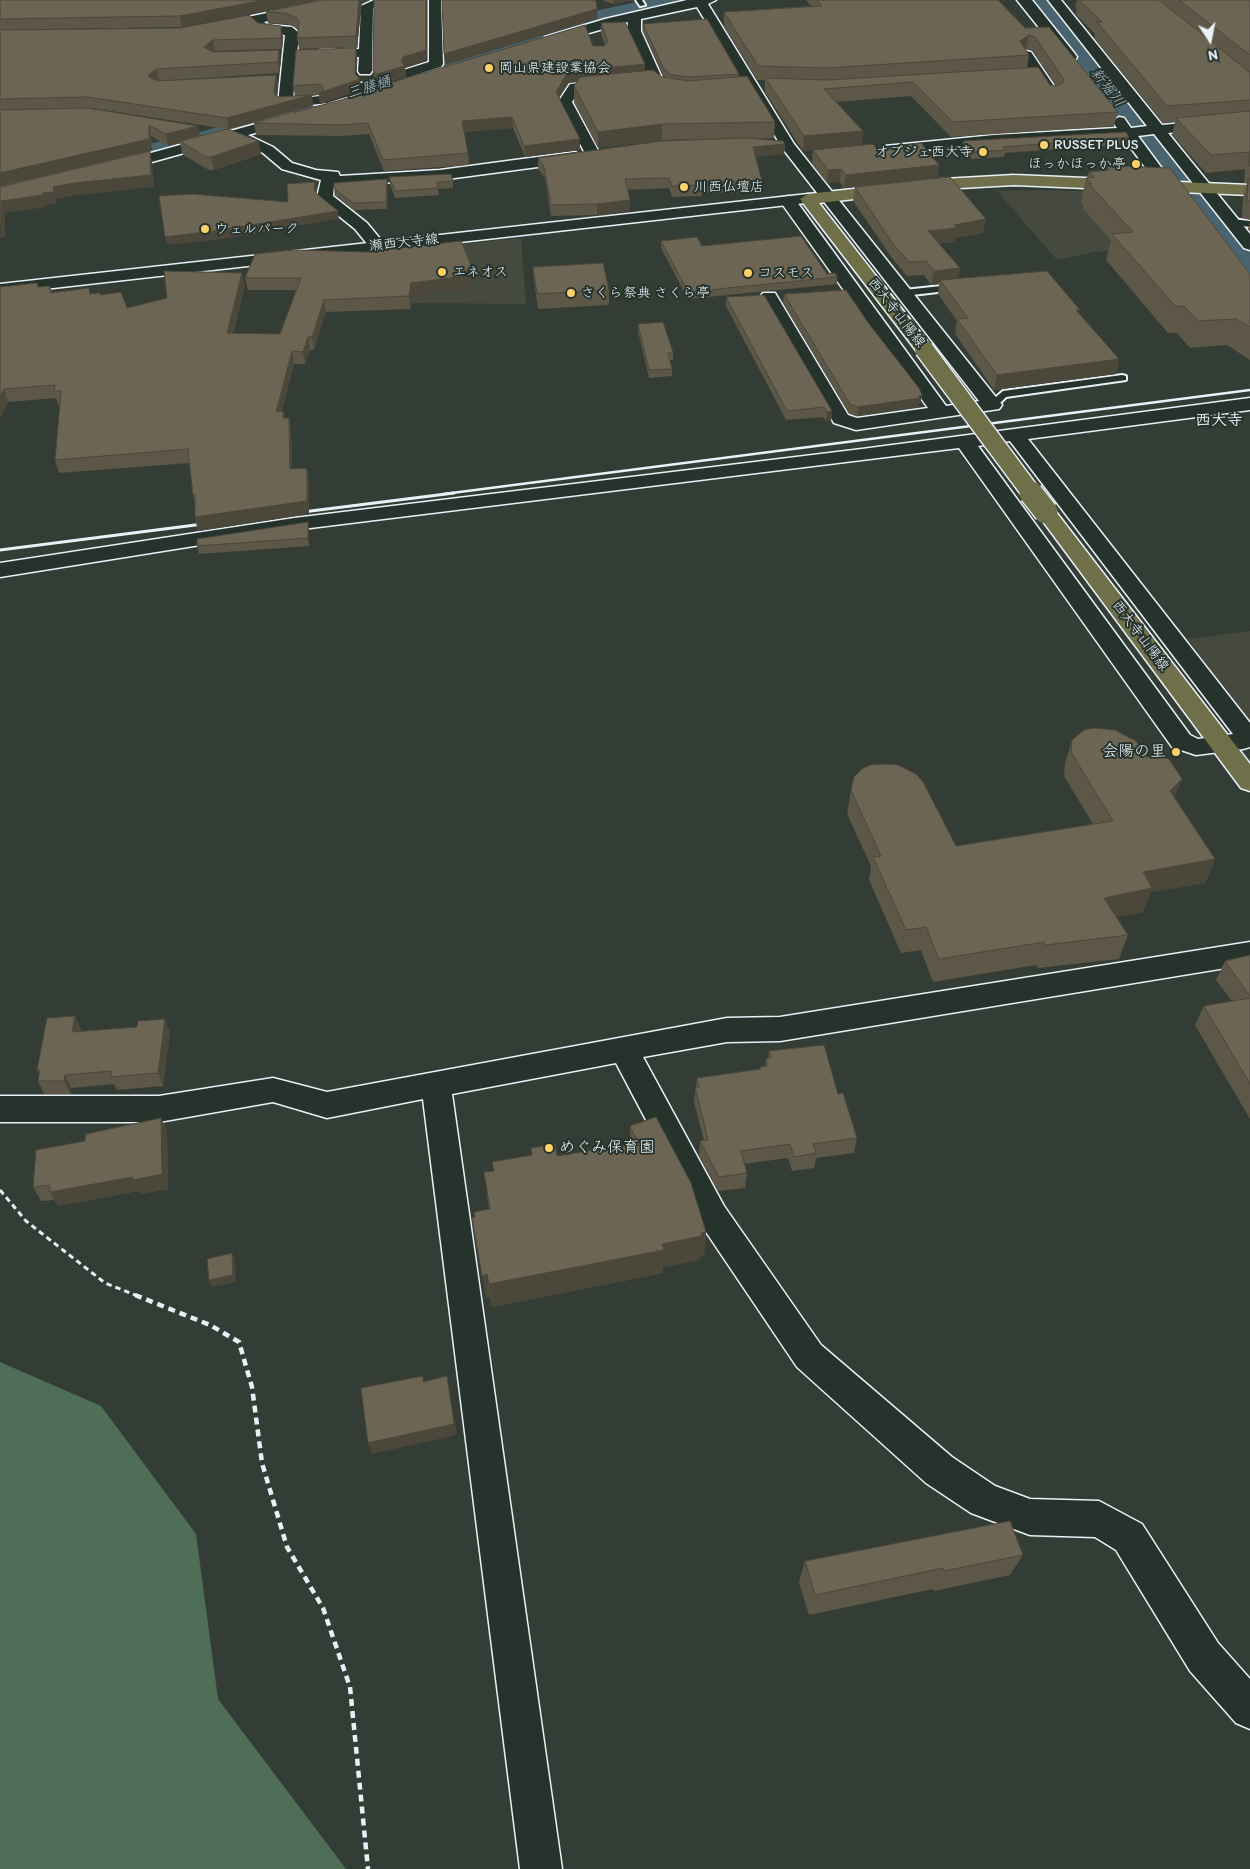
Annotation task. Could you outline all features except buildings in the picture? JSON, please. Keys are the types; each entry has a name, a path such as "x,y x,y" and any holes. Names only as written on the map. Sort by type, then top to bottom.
{"main road":[{"path":"808,199 988,181 1050,180 1250,190"},
{"name":"西大寺山陽線","path":"808,199 924,349 1250,782"}],"street":[{"path":"205,29 253,21 345,0"},
{"path":"370,88 366,53 367,6 388,0"},
{"path":"100,170 223,135 337,106 370,88 436,64 434,0"},
{"path":"540,43 557,32 590,28 639,7 666,0"},
{"path":"1022,0 1027,2 1081,71"},
{"path":"606,8 613,10 699,1 788,146 992,405"},
{"path":"1055,1 1074,1"},
{"path":"1055,1 1155,129 1250,245"},
{"path":"639,7 634,31 656,80 667,88 697,90"},
{"path":"253,21 264,29 287,30 292,33 294,55 282,80 285,104 322,100 449,70"},
{"path":"590,28 596,44"},
{"path":"294,55 366,53"},
{"path":"1026,55 1053,94"},
{"path":"1022,76 1040,75"},
{"path":"638,81 656,80"},
{"path":"592,154 565,102 575,87 620,83"},
{"path":"733,87 768,86"},
{"path":"1110,109 1130,131 1183,207"},
{"path":"867,152 994,139 1130,131 1250,120"},
{"path":"192,130 243,138 268,150 287,166 315,175 333,175 326,184 325,197 361,226 378,246"},
{"path":"771,143 788,146"},
{"path":"328,181 440,176 609,152"},
{"path":"799,158 818,156"},
{"name":"瀬西大寺線","path":"0,288 808,199"},
{"path":"788,201 941,412"},
{"path":"834,292 853,290"},
{"path":"749,299 778,296 841,419 856,424 992,405"},
{"path":"0,570 294,524 965,442 1250,404"},
{"path":"965,442 1181,741 1196,747 1243,740 1248,737 1015,435"},
{"path":"0,1109 159,1109 273,1090 327,1105 549,1065 727,1030 780,1029 1250,953"},
{"path":"624,1049 713,1216 809,1356 939,1470 984,1500 1030,1517 1099,1519 1129,1537 1204,1657 1250,1710"},
{"path":"436,1084 500,1550 541,1869"}],"lane":[{"path":"1231,222 1250,224"},
{"path":"904,293 973,285"},
{"path":"992,405 1003,394 1122,378"}],"path":[{"path":"0,1190 26,1221 106,1283 210,1325 239,1342 252,1387 262,1463 287,1547 323,1608 350,1686 368,1869"}],"shaded area":[{"path":"997,191 1120,192 1170,247 1094,252 1057,260"},
{"path":"521,238 526,304 394,303 398,251"},
{"path":"1250,631 1250,725 1188,639"}],"green space":[{"path":"0,1362 101,1406 196,1534 218,1699 346,1869 0,1869"}],"waterway":[{"name":"三膳樋","path":"0,188 212,137 604,16 679,0"},
{"name":"新堀川","path":"1038,0 1177,175"},
{"name":"新堀川","path":"1194,197 1250,269"}],"railway":[{"path":"444,494 1250,390"},
{"path":"295,513 454,493"},
{"path":"0,550 211,523"}],"place":[{"name":"岡山県建設業協会","path":"489,68"},
{"name":"RUSSET PLUS","path":"1044,145"},
{"name":"オブジェ西大寺","path":"983,152"},
{"name":"ほっかほっか亭","path":"1136,164"},
{"name":"川西仏壇店","path":"684,187"},
{"name":"ウェルパーク","path":"205,229"},
{"name":"エネオス","path":"442,272"},
{"name":"コスモス","path":"748,273"},
{"name":"さくら祭典 さくら亭","path":"571,293"},
{"name":"会陽の里","path":"1176,752"},
{"name":"めぐみ保育園","path":"549,1148"}],"district":[{"name":"西大寺","path":"1219,421"}]}
